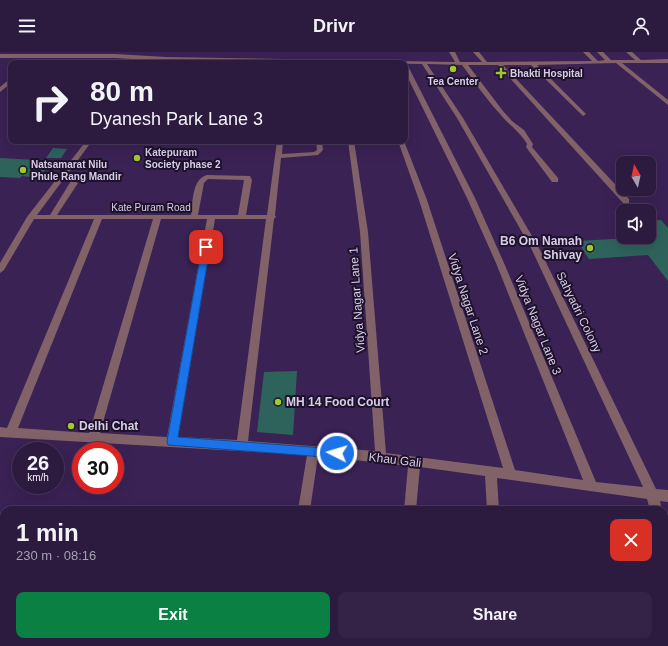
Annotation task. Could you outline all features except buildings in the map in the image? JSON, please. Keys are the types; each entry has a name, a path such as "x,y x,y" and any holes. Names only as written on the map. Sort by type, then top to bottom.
{"street":[{"path":"136,60 141,52"},
{"path":"172,59 176,52"},
{"path":"183,60 186,52"},
{"path":"0,61 1,54 23,54 37,56 90,54 136,60 204,60 207,52"},
{"path":"452,52 504,115 522,131 530,144 529,147 555,180"},
{"path":"476,52 486,64"},
{"path":"586,52 596,62"},
{"path":"600,52 610,62"},
{"path":"629,52 640,62"},
{"path":"32,60 37,56"},
{"path":"340,60 390,60"},
{"path":"408,62 462,64 533,64 668,61"},
{"path":"617,62 668,102"},
{"name":"Sahyadri Colony","path":"424,63 460,118 535,248 652,494 655,506"},
{"path":"500,64 626,201"},
{"path":"533,64 583,114"},
{"name":"Vidya Nagar Lane 3","path":"408,72 471,198 500,262 592,487"},
{"path":"0,90 8,83"},
{"path":"0,270 31,217 87,144"},
{"path":"242,445 272,217 280,144"},
{"path":"279,156 316,154 320,150 319,144"},
{"name":"Vidya Nagar Lane 1","path":"351,144 364,232 381,458"},
{"name":"Vidya Nagar Lane 2","path":"402,144 423,200 511,475"},
{"path":"194,217 200,184 203,179 207,177 244,177 248,180 242,217"},
{"path":"52,217 74,183"},
{"name":"Kate Puram Road","path":"31,217 272,217"},
{"path":"5,433 99,217"},
{"path":"93,437 158,217"},
{"path":"172,441 211,217"},
{"name":"Khau Gali","path":"5,433 242,445 313,451 414,462 668,496"},
{"path":"305,506 313,451"},
{"path":"410,506 414,462"},
{"path":"491,472 493,506"}],"place":[{"name":"Tea Center","path":"453,69"},
{"name":"Bhakti Hospital","path":"501,73"},
{"name":"Katepuram Society phase 2","path":"137,158"},
{"name":"Natsamarat Nilu Phule Rang Mandir","path":"23,170"},
{"name":"B6 Om Namah Shivay","path":"590,248"},
{"name":"MH 14 Food Court","path":"278,402"},
{"name":"Delhi Chat","path":"71,426"}],"route":[{"path":"206,247 172,441 337,453"}]}
